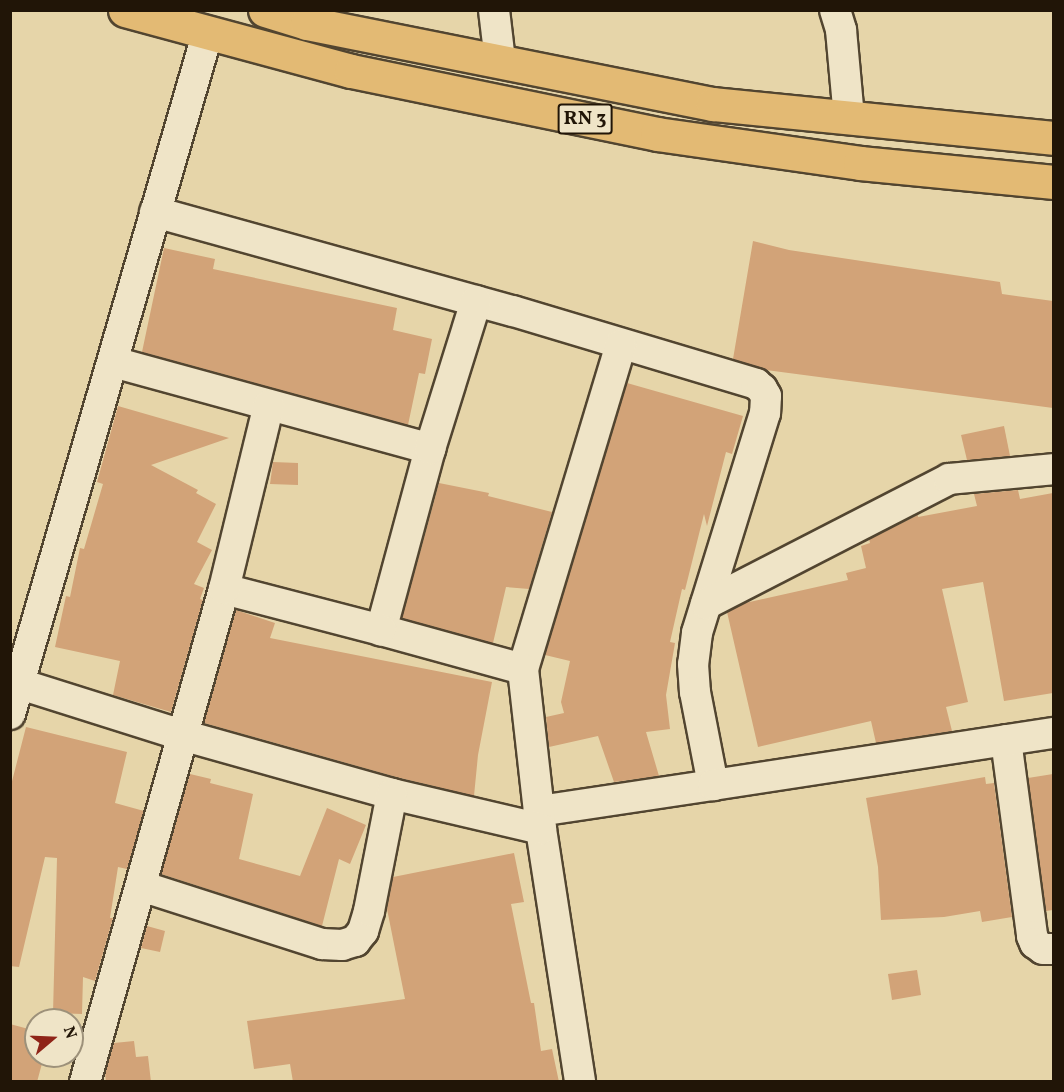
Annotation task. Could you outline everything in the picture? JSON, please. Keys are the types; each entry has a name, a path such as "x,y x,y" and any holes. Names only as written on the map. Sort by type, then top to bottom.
{"highway":[{"name":"RN 3","path":"125,10 207,35 351,71 657,134 860,163 1053,182"},
{"name":"RN 3","path":"265,10 307,23 713,104 1053,138"}],"street":[{"path":"494,10 500,61"},
{"path":"835,10 841,30 849,118"},
{"path":"10,714 207,35"},
{"path":"155,212 476,301 756,384 766,396 765,413 697,633 693,664 695,692 713,785"},
{"path":"381,630 430,449 476,301"},
{"path":"580,1082 540,820 523,669 621,344"},
{"path":"113,362 430,449"},
{"path":"85,1082 224,589 269,405"},
{"path":"706,604 949,479 1053,469"},
{"path":"224,589 523,669"},
{"path":"20,684 182,735 392,794 540,820 713,785 1053,733"},
{"path":"1006,741 1032,936 1035,943 1043,950 1053,949"},
{"path":"141,886 322,944 342,945 355,941 363,931 369,912 392,794"}],"building":[{"path":"753,241 789,250 1000,282 1002,294 1053,301 1053,408 766,370 733,359"},
{"path":"164,248 215,259 213,269 397,308 393,330 432,339 425,374 419,373 408,425 142,352"},
{"path":"627,383 743,416 732,454 726,452 707,526 704,514 685,590 682,589 670,642 675,643 666,695 670,729 646,732 659,776 614,782 598,736 549,747 546,717 564,713 561,702 570,661 545,655"},
{"path":"118,406 229,438 151,465 198,490 196,493 216,504 197,542 212,550 194,584 204,588 200,599 203,600 171,712 113,695 120,661 55,647 66,596 70,597 80,548 84,549 103,484 97,482"},
{"path":"1004,426 1010,456 967,460 961,435"},
{"path":"273,462 298,463 298,485 270,484"},
{"path":"439,483 489,493 488,496 552,512 529,589 506,587 493,643 402,618"},
{"path":"1018,490 1020,499 1053,493 1053,693 1004,701 983,582 942,589 968,702 946,707 952,731 876,743 871,721 758,747 727,612 745,603 848,580 846,573 866,568 861,546 870,543 869,539 918,515 918,517 977,506 974,494"},
{"path":"236,610 275,623 270,638 492,682 478,755 474,796 396,777 204,723"},
{"path":"26,727 127,752 115,803 144,811 127,869 118,867 110,918 113,918 95,981 83,977 82,1008 53,1008 57,858 45,857 19,967 10,966 10,789"},
{"path":"190,774 211,779 210,783 253,794 239,859 300,876 327,808 366,825 350,864 339,859 322,926 161,874"},
{"path":"1053,774 1053,910 1046,911 1028,778"},
{"path":"985,777 986,784 994,783 1012,917 982,922 980,911 944,917 881,920 878,867 866,798"},
{"path":"514,853 524,902 511,904 531,1003 534,1003 541,1051 552,1049 559,1082 293,1082 290,1064 254,1069 247,1021 405,999 387,909 393,877"},
{"path":"147,926 165,931 160,952 141,948"},
{"path":"917,970 921,995 892,1000 888,974"},
{"path":"10,1024 24,1028 24,1068 41,1068 37,1082 10,1082"},
{"path":"134,1041 136,1057 148,1056 151,1082 106,1082 105,1073 114,1043"}]}
